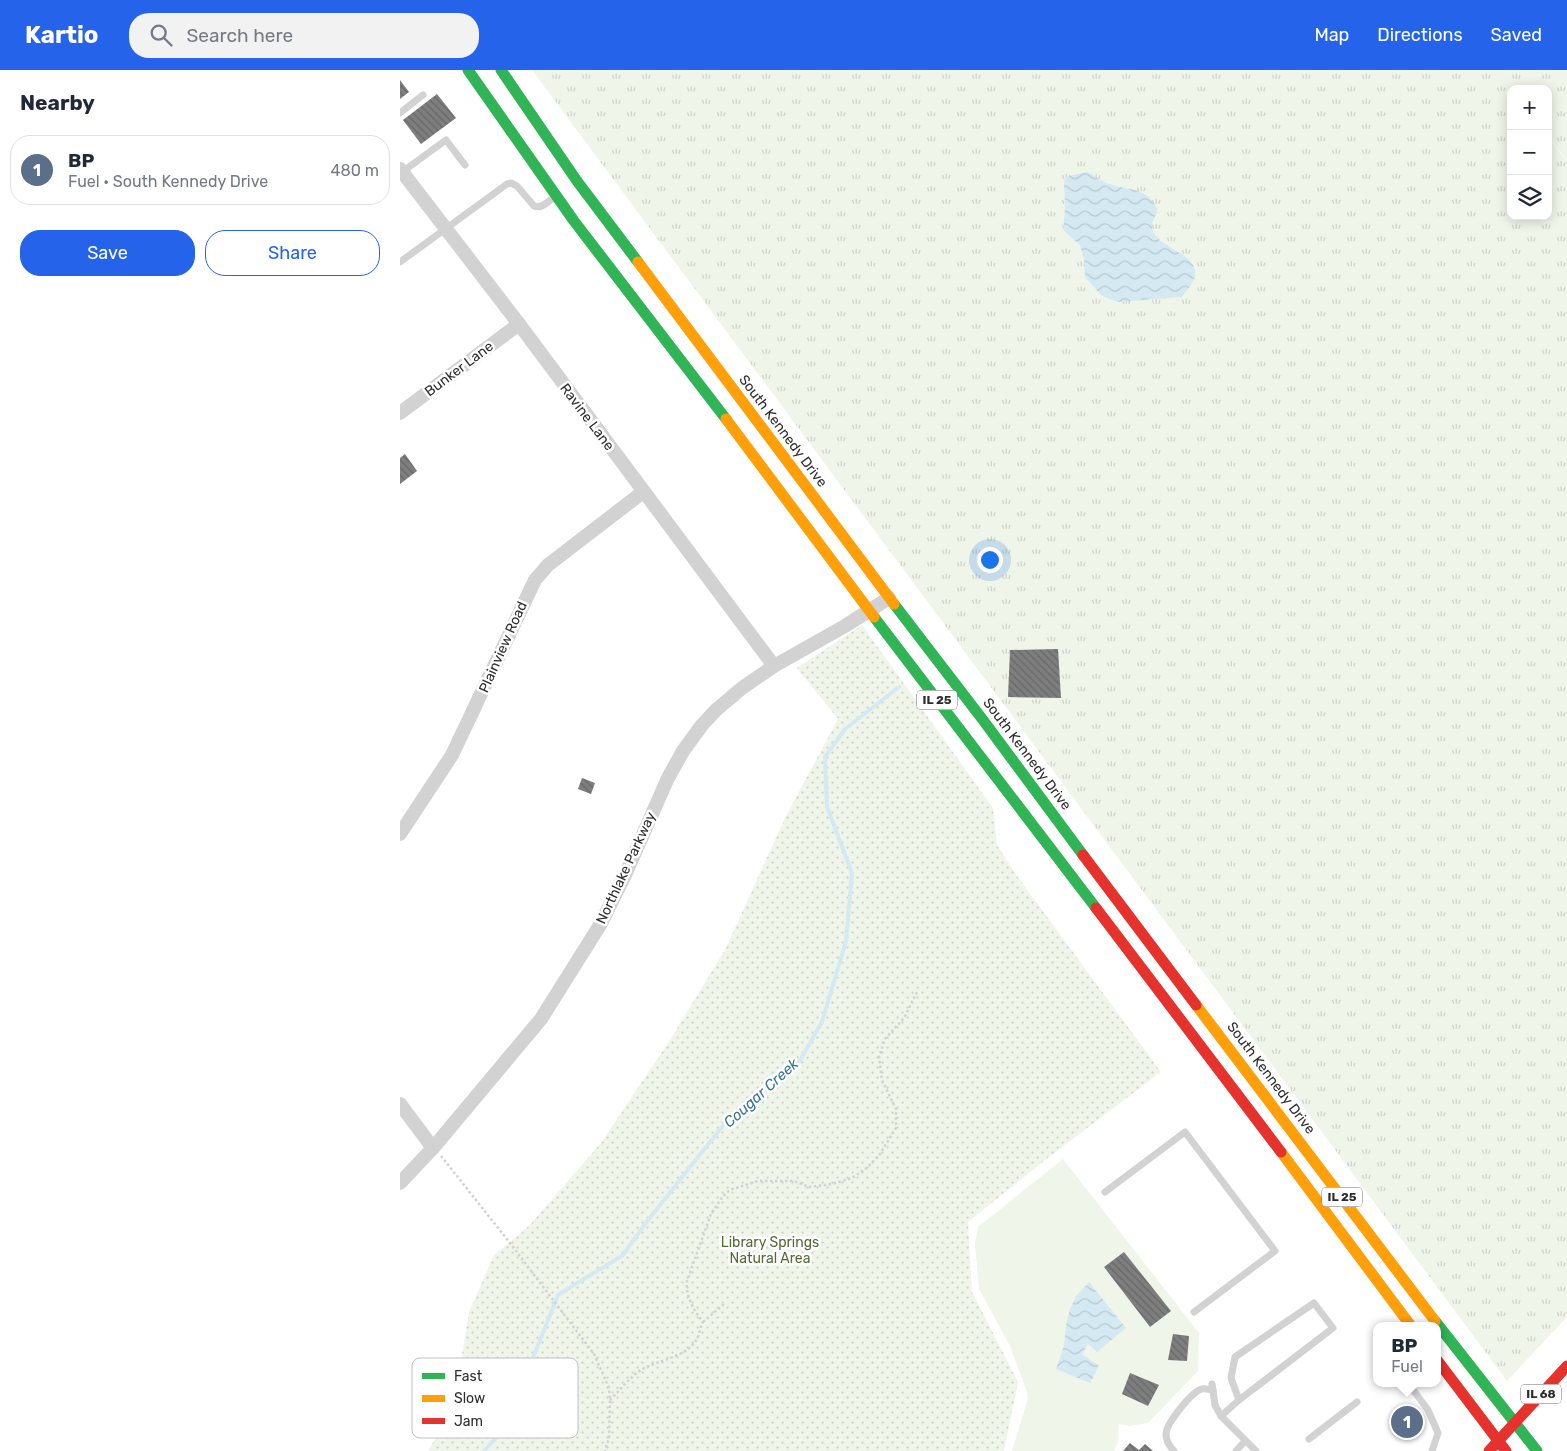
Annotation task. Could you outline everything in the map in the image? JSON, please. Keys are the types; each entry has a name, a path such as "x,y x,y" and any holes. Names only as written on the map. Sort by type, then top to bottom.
{"main road":[{"name":"IL 25","path":"468,70 556,196 695,377 869,611 1119,937 1408,1322"},
{"name":"South Kennedy Drive","path":"501,70 577,181 889,598 983,720 1029,784 1436,1322"},
{"name":"South Kennedy Drive","path":"1441,1329 1536,1451"},
{"path":"1441,1365 1506,1451"},
{"name":"IL 68","path":"1489,1451 1567,1366"}],"street":[{"name":"Ravine Lane","path":"403,176 519,324 774,666"},
{"name":"Bunker Lane","path":"400,413 519,324"},
{"name":"Plainview Road","path":"400,834 452,755 535,580 548,565 643,492"},
{"name":"Northlake Parkway","path":"400,1183 433,1148 541,1019 600,925 625,875 668,778 683,751 702,724 742,688 774,666 889,598"},
{"path":"400,1104 433,1148"}],"lane":[{"path":"400,112 422,96"},
{"path":"403,176 446,140 466,165"},
{"path":"400,262 507,184 511,183 517,186 537,208 556,196"},
{"path":"1105,1192 1185,1132 1275,1251 1194,1312"},
{"path":"1220,1416 1333,1328 1314,1303 1236,1356 1231,1378 1239,1400"},
{"path":"1174,1451 1168,1445 1166,1434 1168,1425 1190,1396 1201,1389 1213,1387 1220,1416 1256,1451"},
{"path":"1411,1387 1428,1410 1438,1433 1432,1451"},
{"path":"1309,1439 1357,1402"},
{"path":"1236,1451 1245,1440"}],"path":[{"path":"703,1322 697,1315 686,1290 687,1281 711,1214 723,1196 730,1190 758,1181 794,1181 809,1187 832,1184 852,1178 868,1167 880,1154 896,1128 896,1109 882,1080 879,1057 885,1038 904,1018 917,992"},
{"path":"433,1148 457,1176 594,1354 609,1388 609,1438 604,1451"},
{"path":"610,1400 640,1371 657,1361 673,1357 688,1349 698,1337 703,1322 724,1304"}],"green space":[{"path":"532,70 1567,70 1567,161 1552,141 1552,85 1507,85 1507,220 1552,220 1552,142 1567,162 1567,1317 1507,1381"},
{"name":"Library Springs Natural Area","path":"862,625 993,808 997,845 1017,876 1161,1072 1049,1157 968,1222 972,1292 1018,1382 1004,1451 428,1451 436,1438 578,1438 578,1358 462,1358 469,1312 494,1255 529,1226 601,1143 670,1040 726,948 785,818 838,719 797,668"},
{"path":"1063,1159 1199,1333 1198,1371 1148,1423 1129,1426 1119,1424 1118,1442 1114,1451 1012,1451 1028,1398 1010,1346 979,1289 975,1244 978,1227"}],"water":[{"path":"1087,172 1112,185 1144,193 1153,202 1158,210 1152,223 1154,233 1166,245 1183,255 1195,268 1194,280 1182,297 1118,302 1102,296 1085,277 1084,259 1080,245 1064,231 1064,184 1065,177"},
{"path":"1089,1282 1126,1328 1097,1352 1088,1344 1082,1354 1099,1366 1090,1383 1056,1369 1064,1346 1070,1309 1077,1295"}],"building":[{"path":"400,80 409,92 400,99"},
{"path":"437,94 456,118 421,144 403,120"},
{"path":"405,454 417,471 400,484 400,458"},
{"path":"1058,649 1061,698 1008,697 1010,650"},
{"path":"582,778 595,783 591,794 578,789"},
{"path":"1124,1252 1171,1311 1150,1327 1104,1267"},
{"path":"1173,1334 1189,1336 1187,1361 1168,1360"},
{"path":"1130,1373 1159,1385 1148,1406 1122,1394"},
{"path":"1130,1443 1139,1450 1145,1444 1153,1451 1123,1451"}],"waterway":[{"name":"Cougar Creek","path":"533,1358 558,1295 623,1255 645,1224 725,1123 799,1062 822,1022 846,941 852,873 827,807 825,757 845,729 899,687"},
{"name":"Cougar Creek","path":"484,1451 496,1438"}],"traffic: fast":[{"path":"468,70 574,221 726,419"},
{"path":"501,70 577,181 638,262"},
{"path":"894,604 1083,855"},
{"path":"874,617 1096,908"},
{"path":"1441,1329 1537,1451"}],"traffic: slow":[{"path":"638,262 894,604"},
{"path":"726,419 874,617"},
{"path":"1196,1005 1435,1321"},
{"path":"1281,1152 1408,1322"}],"traffic: jam":[{"path":"1083,855 1196,1005"},
{"path":"1096,908 1281,1152"},
{"path":"1441,1365 1506,1451"},
{"path":"1489,1451 1567,1366"}],"place":[{"name":"BP","path":"1407,1422"}]}
